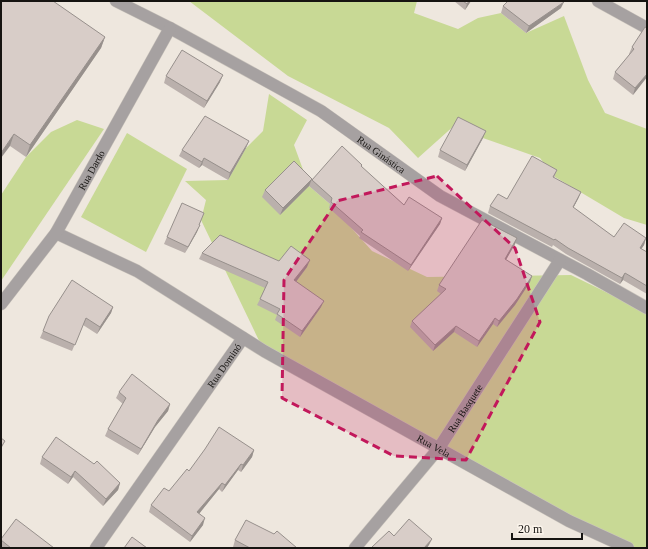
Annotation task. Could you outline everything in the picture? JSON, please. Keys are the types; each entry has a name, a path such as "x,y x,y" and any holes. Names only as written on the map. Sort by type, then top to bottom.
{"street":[{"name":"Rua Ginástica","path":"116,1 170,28 321,111 440,196 647,308"},
{"path":"598,1 647,28"},
{"name":"Rua Dardo","path":"1,304 56,233 170,28"},
{"name":"Rua Dominó","path":"56,233 137,271 181,297 243,338 96,548"},
{"name":"Rua Basquete","path":"355,548 439,448 560,260"},
{"name":"Rua Vela","path":"243,338 570,521 628,548"}],"highlighted area":[{"path":"437,176 515,248 540,322 466,460 394,456 282,398 284,280 337,201"}],"green space":[{"path":"189,1 417,1 414,13 458,29 478,18 501,13 526,33 564,16 588,80 605,113 647,129 647,225 624,218 555,177 540,158 483,138 456,124 418,158 389,128 288,76"},
{"path":"269,94 307,120 294,145 309,186 330,204 372,251 427,277 571,275 647,312 647,548 631,548 264,351 201,220 206,200 185,181 228,180 246,148 263,131"},
{"path":"77,120 104,129 1,281 1,195 26,157 51,132"},
{"path":"127,133 187,169 146,252 81,217"}],"building":[{"path":"1,1 53,1 105,37 30,145 14,134 1,153"},
{"path":"508,1 564,2 529,26 503,6"},
{"path":"645,27 647,28 647,74 635,88 615,72 634,49 632,47"},
{"path":"182,50 223,75 207,101 166,76"},
{"path":"205,116 249,141 230,173 204,158 202,162 182,150"},
{"path":"458,117 486,131 467,165 440,150"},
{"path":"342,146 362,165 361,166 404,205 409,197 442,218 411,265 361,232 363,230 331,202 332,198 312,180"},
{"path":"532,156 557,170 553,177 581,192 573,207 614,237 624,223 646,238 640,248 647,252 647,286 625,273 622,278 568,248 555,239 554,240 490,206 498,194 507,199"},
{"path":"294,161 312,179 283,208 265,190"},
{"path":"182,203 204,213 200,225 188,247 167,237"},
{"path":"482,220 517,238 505,259 532,276 517,299 499,321 495,318 479,341 456,326 435,345 412,321 446,289 439,285"},
{"path":"220,235 279,261 291,246 310,260 294,280 324,301 302,331 277,314 280,309 260,299 268,282 202,253"},
{"path":"72,280 113,307 100,327 86,318 75,345 43,331 49,316"},
{"path":"132,374 170,404 158,420 141,449 108,429 126,398 119,392"},
{"path":"219,427 254,450 225,485 222,483 197,512 205,518 192,536 151,505 164,488 169,491 187,469 189,471"},
{"path":"56,437 94,464 97,461 120,483 106,499 75,471 71,477 42,457"},
{"path":"1,438 5,441 1,447"},
{"path":"16,519 54,548 11,548 1,539"},
{"path":"409,519 432,539 424,548 372,548 389,531 394,536"},
{"path":"246,520 274,534 277,531 297,548 250,548 235,540"},
{"path":"132,537 147,548 124,548"}]}
